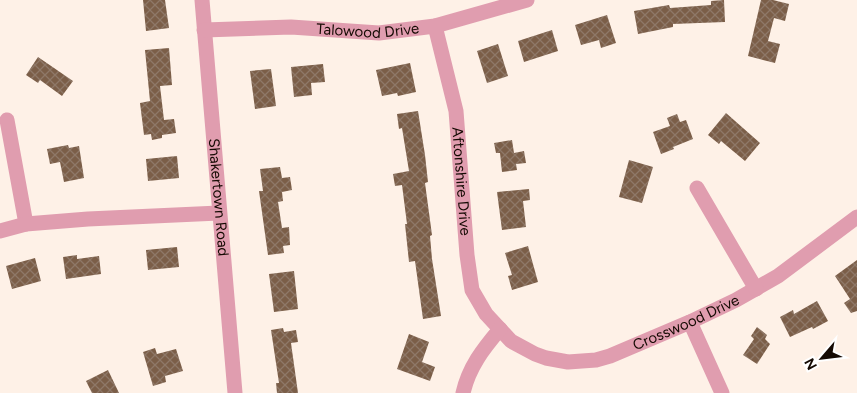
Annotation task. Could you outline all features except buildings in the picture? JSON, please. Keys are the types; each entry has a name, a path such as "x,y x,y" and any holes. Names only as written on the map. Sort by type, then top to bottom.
{"street":[{"name":"Shakertown Road","path":"202,0 235,393"},
{"name":"Talowood Drive","path":"204,30 291,26 379,33 435,26 527,0"},
{"name":"Aftonshire Drive","path":"435,26 456,111 472,290 486,314 500,329"},
{"path":"7,120 26,224"},
{"path":"697,188 756,289"},
{"path":"0,231 26,224 219,212"},
{"name":"Crosswood Drive","path":"500,329 511,340 535,354 557,360 579,362 610,356 690,322 756,289 799,261 857,216"},
{"path":"690,322 722,393"},
{"path":"463,393 468,375 480,353 500,329"}]}
